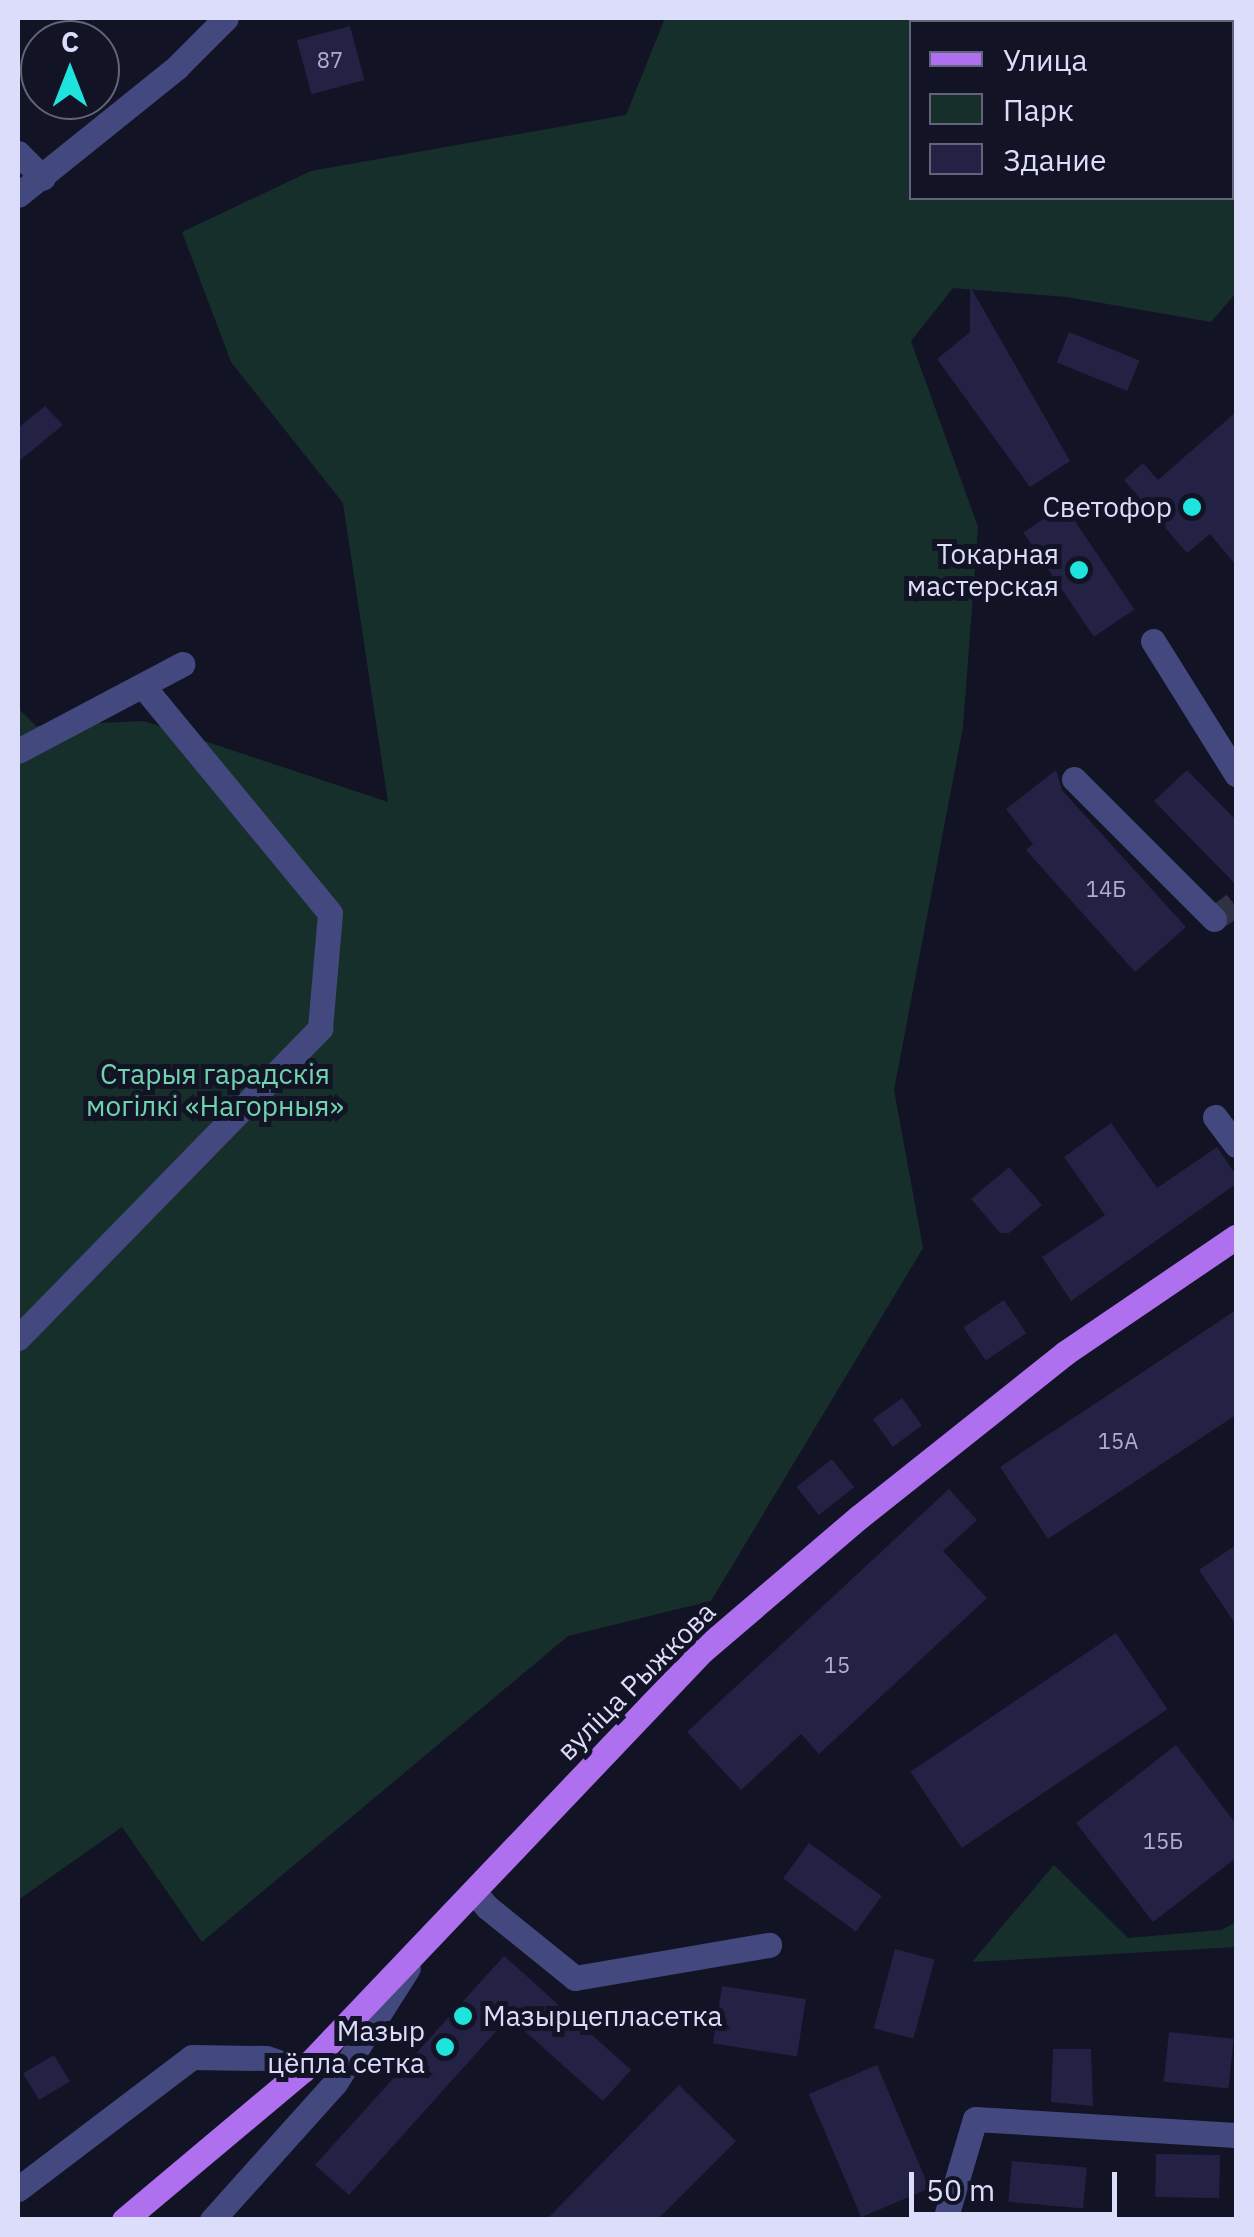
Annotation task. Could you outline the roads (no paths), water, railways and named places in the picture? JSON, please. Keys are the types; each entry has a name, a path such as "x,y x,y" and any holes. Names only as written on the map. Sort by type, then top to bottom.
{"main road":[{"name":"вуліца Рыжкова","path":"124,2220 304,2070 716,1639 860,1517 1065,1353 1236,1237"}],"street":[{"path":"18,196 177,67 226,18"},
{"path":"18,152 44,178"},
{"path":"1153,641 1236,774"},
{"path":"18,750 182,664"},
{"path":"18,1338 320,1028 330,914 144,687"},
{"path":"1074,779 1214,919"},
{"path":"1215,1116 1236,1144"},
{"path":"474,1892 486,1907 575,1978 769,1945"},
{"path":"212,2220 335,2083 419,1952"},
{"path":"18,2189 192,2057 266,2058 304,2070"},
{"path":"945,2220 975,2119 1236,2135"}],"tunnel":[{"path":"1214,919 1236,903"}],"place":[{"name":"Светофор","path":"1192,507"},
{"name":"Токарная мастерская","path":"1079,570"},
{"name":"Мазырцепласетка","path":"463,2016"},
{"name":"Мазыр цёпла сетка","path":"445,2047"}],"park label":[{"name":"Старыя гарадскія могілкі «Нагорныя»","path":"215,1090"}]}
